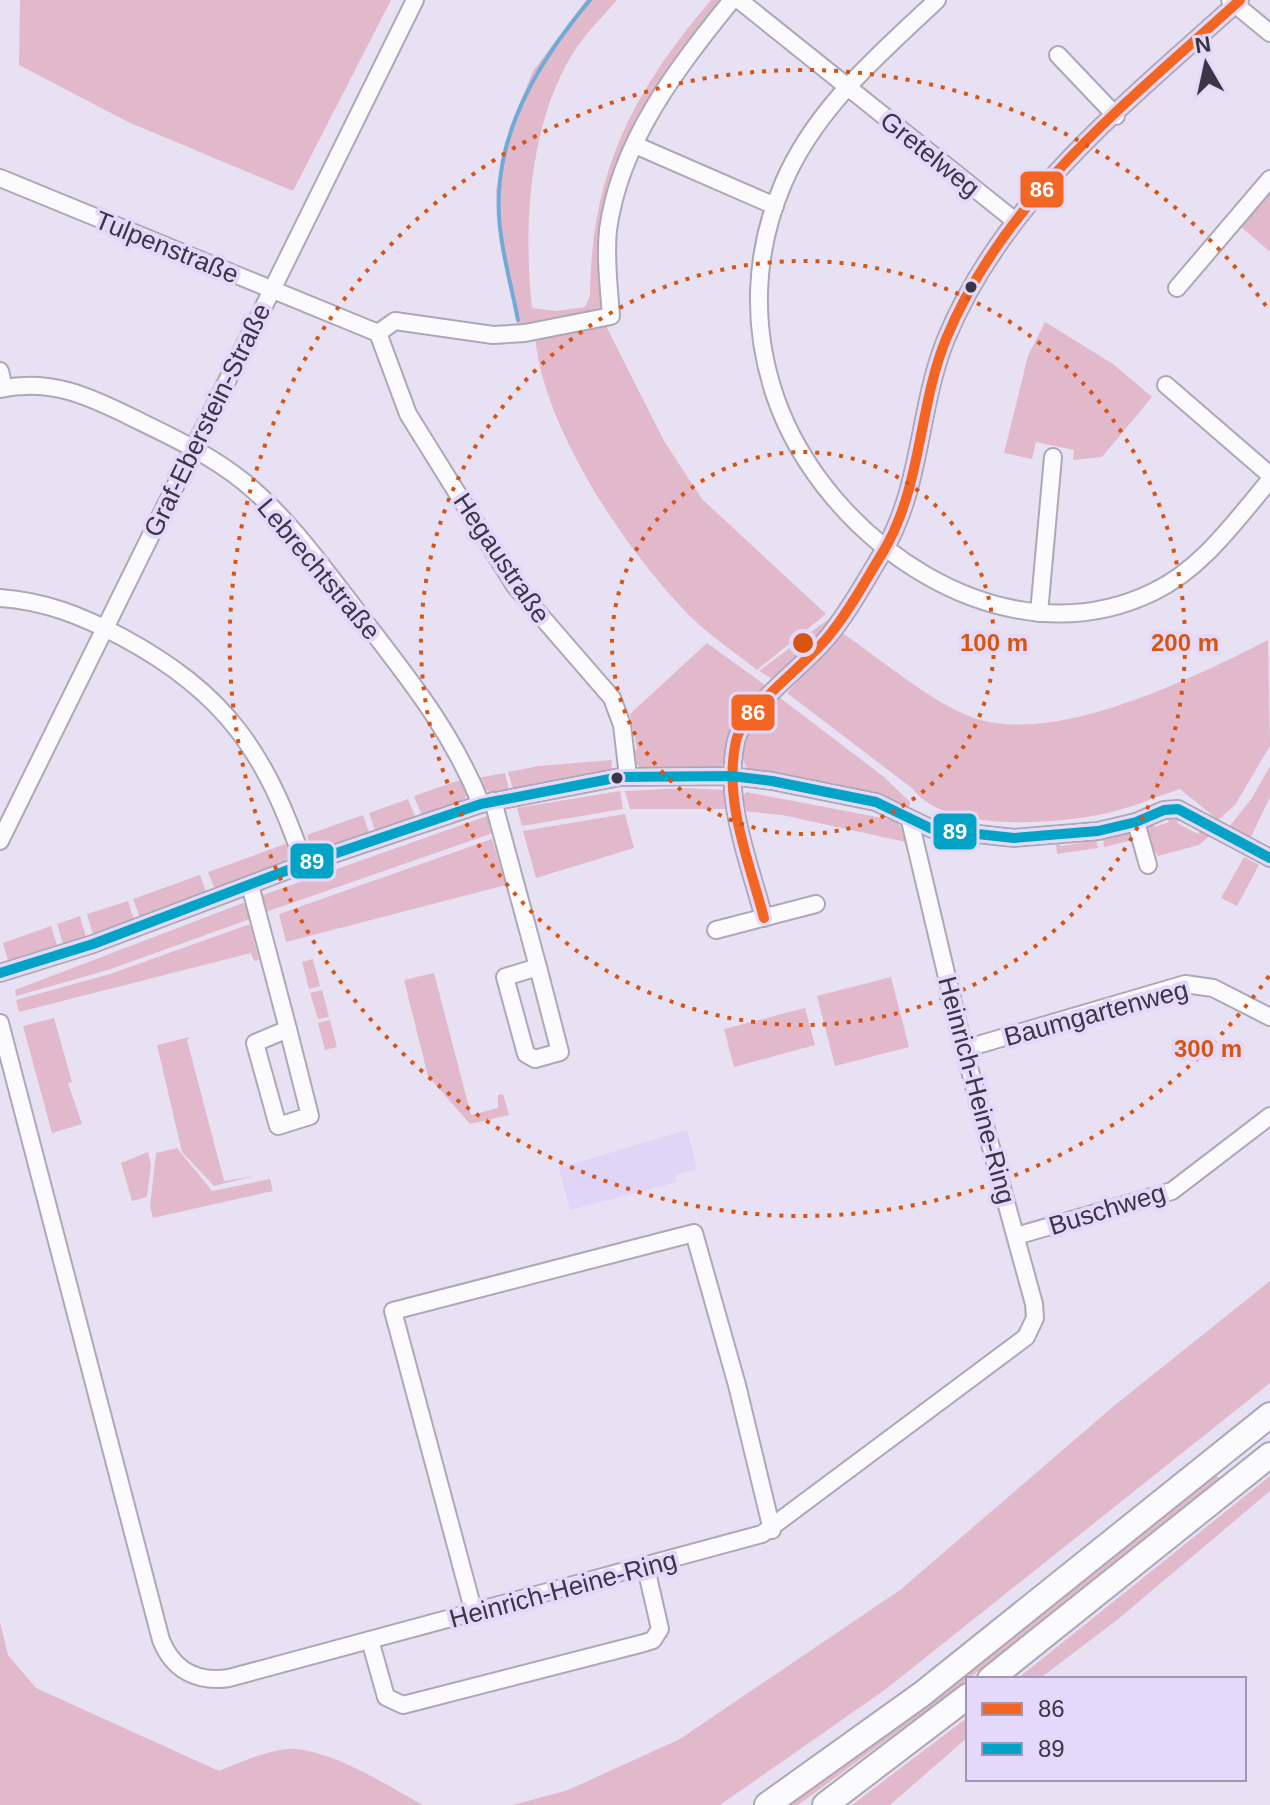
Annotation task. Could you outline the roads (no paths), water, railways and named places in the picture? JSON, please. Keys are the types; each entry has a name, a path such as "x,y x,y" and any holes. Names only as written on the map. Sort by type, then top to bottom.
{"highway":[{"path":"767,1805 922,1694 1270,1415"},
{"path":"992,1677 1270,1455"},
{"path":"825,1805 966,1698"}],"street":[{"name":"Graf-Eberstein-Straße","path":"0,841 415,0"},
{"path":"378,333 395,321 493,335 525,333 611,316 608,234 614,198 635,145 671,80 732,0"},
{"name":"Gretelweg","path":"739,0 1014,220"},
{"path":"937,0 847,87 805,142 775,206 757,286 764,350 775,395 794,439 819,479 885,548 962,592 1000,606 1039,613 1079,614 1108,609 1168,584 1196,563 1270,478 1166,385"},
{"path":"764,918 736,813 731,776 742,725 826,640 885,548 907,497 942,349 965,297 1014,220 1042,185 1235,1 1270,33"},
{"path":"1058,55 1116,116"},
{"path":"635,145 775,206"},
{"name":"Tulpenstraße","path":"0,178 378,333"},
{"path":"1177,288 1270,179"},
{"name":"Hegaustraße","path":"378,333 408,414 515,586 612,698 622,725 628,776"},
{"path":"0,371 2,388"},
{"name":"Lebrechtstraße","path":"2,388 37,385 74,391 194,448 256,492 319,562 449,733 487,802 538,967 560,1052 535,1059 526,1054 505,977 538,967"},
{"path":"1039,613 1053,457"},
{"path":"0,598 56,607 104,628 177,670 235,725 275,787 304,864"},
{"path":"0,973 93,944 304,864 487,802 628,776 731,776 876,802 901,812 910,821 959,833 1014,838 1073,835 1136,822 1164,810 1178,809 1270,858"},
{"name":"Heinrich-Heine-Ring","path":"0,1023 166,1653 187,1673 211,1681 646,1568 772,1530 1026,1337 1035,1318 1034,1304 964,1049 910,821"},
{"path":"1136,822 1148,865"},
{"path":"250,885 288,1029 310,1116 278,1126 255,1043 288,1029"},
{"path":"716,930 816,904"},
{"name":"Baumgartenweg","path":"964,1049 1185,984 1213,988 1270,1017"},
{"name":"Buschweg","path":"1016,1236 1172,1191 1270,1116"},
{"path":"474,1613 393,1311 694,1233 737,1385 772,1530"},
{"path":"370,1640 386,1697 403,1705 644,1643 653,1640 660,1629 646,1568"}],"waterway":[{"path":"518,320 500,224 502,165 529,88 557,42 590,0"}]}
